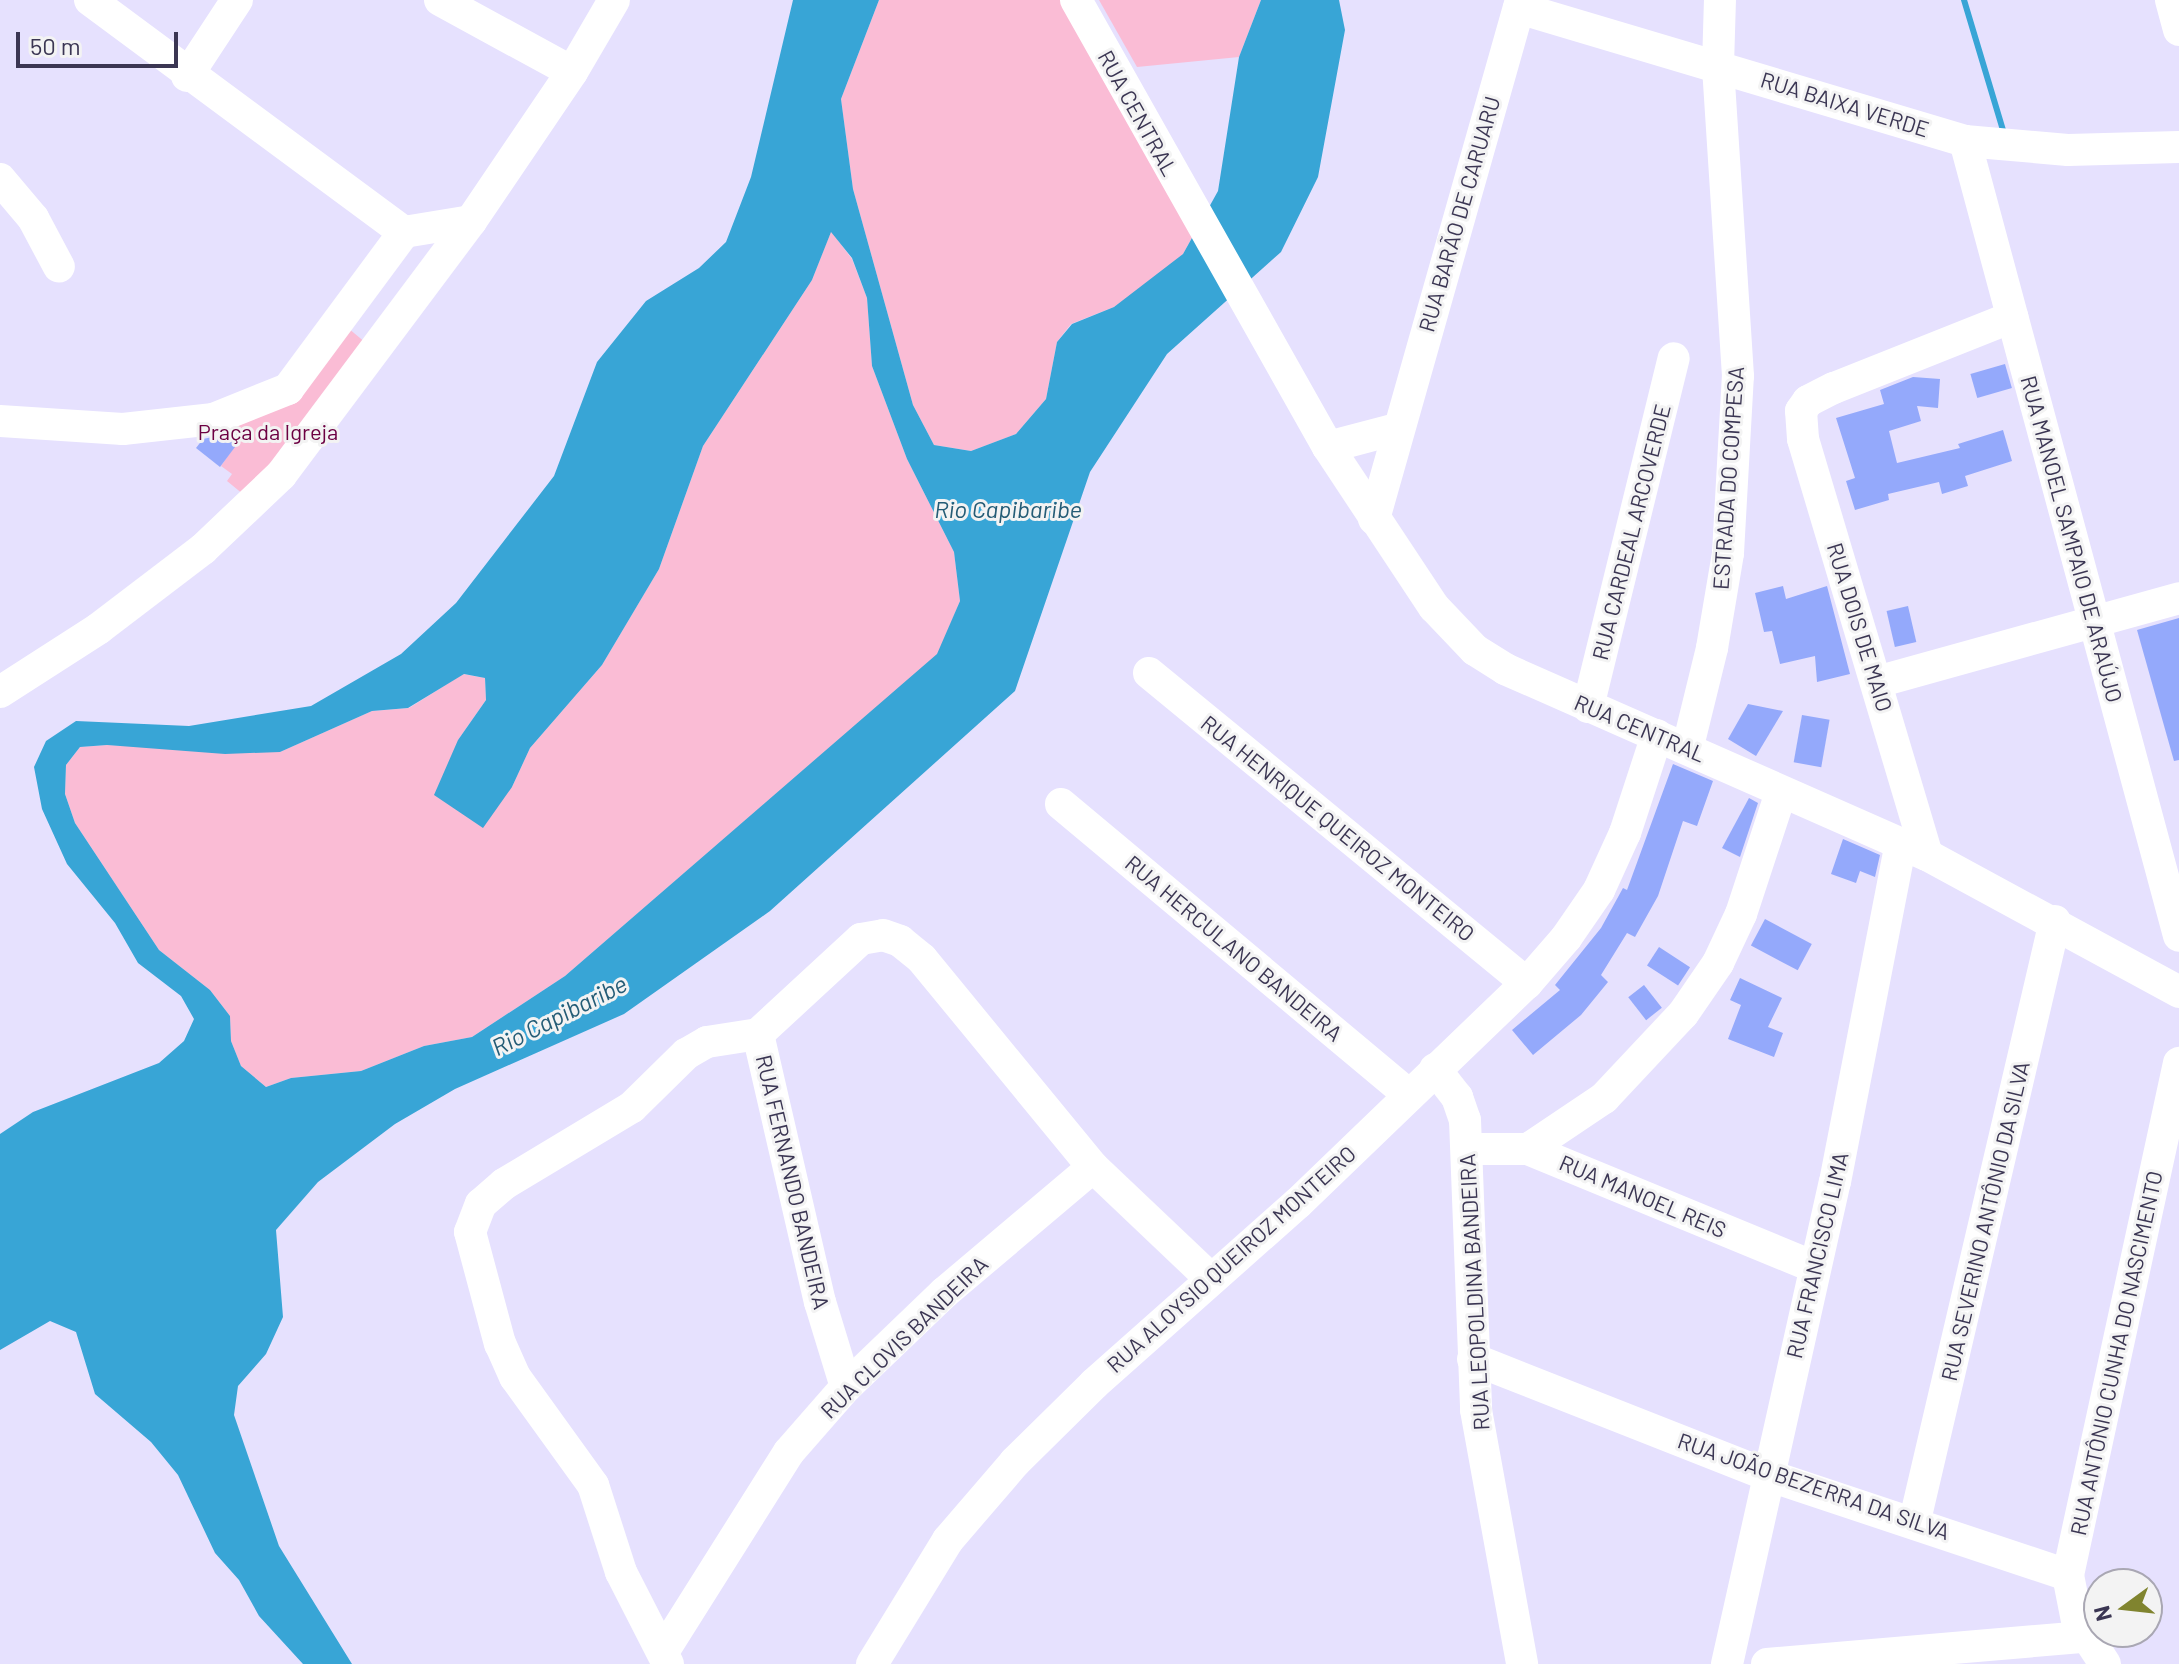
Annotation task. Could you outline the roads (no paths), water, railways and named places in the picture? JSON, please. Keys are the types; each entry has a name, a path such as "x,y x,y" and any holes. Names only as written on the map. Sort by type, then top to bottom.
{"street":[{"path":"90,0 187,76 404,232"},
{"path":"187,76 237,0"},
{"path":"440,0 572,72"},
{"path":"0,692 32,673 203,549 281,475 471,221 572,72 614,0"},
{"name":"RUA CENTRAL","path":"1076,0 1200,227 1328,447 1434,607 1475,650 1588,707 1688,746 1781,792 1914,850 2055,921 2179,992"},
{"path":"1718,66 1720,0"},
{"path":"2171,0 2179,30"},
{"name":"RUA BAIXA VERDE","path":"1520,4 1965,141 2068,150 2179,147"},
{"name":"RUA BARÃO DE CARUARU","path":"1374,519 1396,429 1520,4"},
{"name":"ESTRADA DO COMPESA","path":"1688,746 1712,648 1728,553 1738,376 1718,66"},
{"name":"RUA MANOEL SAMPAIO DE ARAÚJO","path":"1965,141 2179,936"},
{"path":"0,179 33,218 59,267"},
{"path":"0,421 123,429 213,419 288,389 404,232 471,221"},
{"name":"RUA DOIS DE MAIO","path":"1914,850 1877,682 1803,439 1801,411 1808,401 2012,317"},
{"name":"RUA CARDEAL ARCOVERDE","path":"1588,707 1674,358"},
{"path":"1328,447 1396,429"},
{"path":"1877,682 2179,598"},
{"path":"0,679 32,673"},
{"name":"RUA HENRIQUE QUEIROZ MONTEIRO","path":"1149,673 1527,983"},
{"name":"RUA ALOYSIO QUEIROZ MONTEIRO","path":"872,1664 948,1540 1015,1462 1210,1278 1298,1203 1407,1093 1527,983 1599,890 1625,833 1657,735"},
{"path":"1528,1149 1604,1098 1683,1014 1718,963 1741,914 1781,792"},
{"name":"RUA HERCULANO BANDEIRA","path":"1061,804 1407,1093"},
{"name":"RUA FRANCISCO LIMA","path":"1727,1664 1814,1267 1914,850"},
{"name":"RUA SEVERINO ANTÔNIO DA SILVA","path":"1915,1520 2055,921"},
{"path":"758,1034 861,939 883,935 900,941 922,959 1093,1167 1210,1278"},
{"name":"RUA FERNANDO BANDEIRA","path":"666,1658 621,1572 593,1485 515,1377 500,1344 472,1248 474,1219 481,1204 504,1184 632,1107 686,1054 707,1042 758,1034 820,1302 846,1387"},
{"name":"RUA ANTÔNIO CUNHA DO NASCIMENTO","path":"2071,1562 2179,1063"},
{"name":"RUA LEOPOLDINA BANDEIRA","path":"1435,1069 1457,1097 1469,1149 1473,1359 1488,1488 1522,1664"},
{"name":"RUA MANOEL REIS","path":"1469,1149 1528,1149 1814,1267"},
{"name":"RUA CLOVIS BANDEIRA","path":"666,1658 789,1452 846,1387 944,1293 1093,1167"},
{"name":"RUA JOÃO BEZERRA DA SILVA","path":"1473,1359 1767,1475 1915,1520 2071,1562"},
{"path":"2071,1562 2083,1631"},
{"path":"1767,1664 2083,1637"},
{"path":"2093,1648 2105,1664"}],"water":[{"name":"Rio Capibaribe","path":"793,0 879,0 841,99 853,189 913,405 934,445 971,451 1016,434 1046,399 1057,342 1072,324 1114,307 1183,254 1218,191 1239,57 1261,0 1339,0 1345,30 1318,177 1281,252 1167,354 1090,472 1015,691 770,911 624,1014 455,1089 395,1124 318,1182 276,1230 283,1317 266,1354 238,1386 234,1415 279,1546 352,1664 303,1664 259,1616 239,1580 215,1553 178,1475 151,1442 95,1394 76,1332 50,1321 0,1350 0,1134 33,1112 159,1063 184,1041 194,1019 181,996 138,963 115,923 67,864 42,809 34,767 46,741 76,721 189,726 311,706 401,654 456,603 554,476 597,362 646,301 699,268 726,242 751,177","holes":["831,232 852,258 867,298 872,366 907,459 954,552 960,601 937,654 565,976 472,1037 424,1046 361,1071 291,1078 266,1087 241,1066 231,1041 230,1016 210,990 159,950 75,823 65,794 66,765 80,747 107,745 225,754 280,752 372,711 408,708 464,674 485,678 486,700 458,740 434,795 483,828 512,787 530,748 602,665 659,569 703,446 812,280"]}],"waterway":[{"path":"1964,0 2003,130"}],"park label":[{"name":"Praça da Igreja","path":"268,432"}]}
